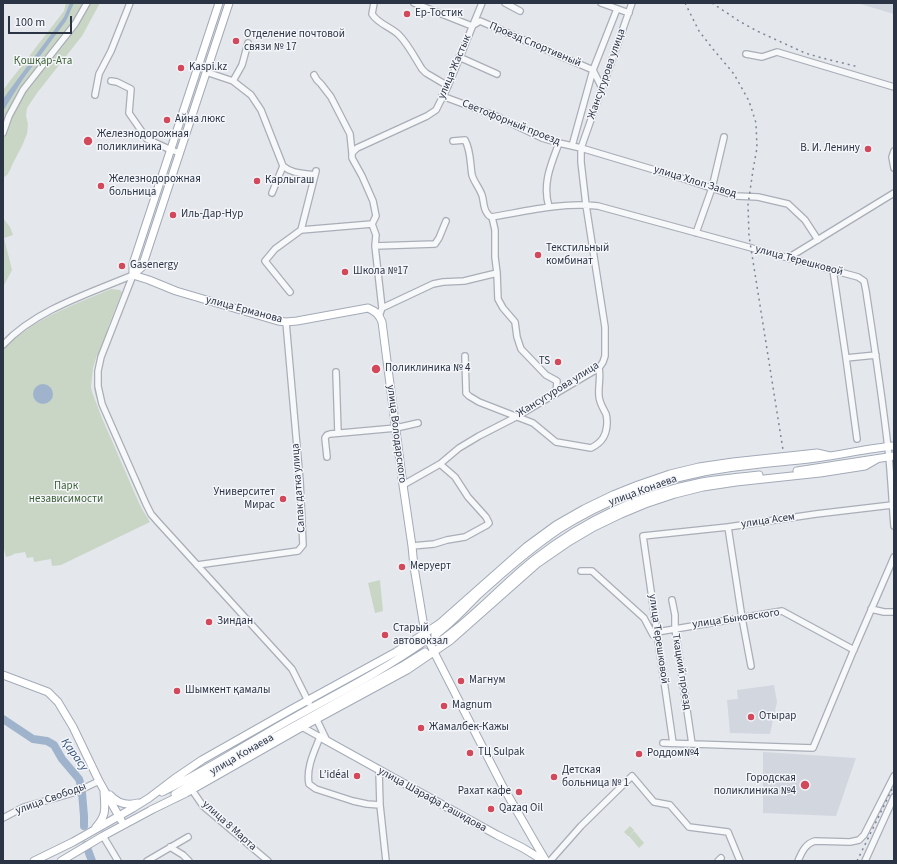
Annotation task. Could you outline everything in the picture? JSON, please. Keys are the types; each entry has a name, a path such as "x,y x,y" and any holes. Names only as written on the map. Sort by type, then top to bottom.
{"main road":[{"path":"133,275 133,264 219,3"},
{"path":"133,275 142,267 228,3"},
{"name":"улица Ерманова","path":"133,275 176,291 278,321 297,322 368,308 381,312"},
{"name":"улица Володарского","path":"381,312 414,567 430,632 426,643 434,652"},
{"name":"улица Конаева","path":"147,800 202,760 430,632 442,630 478,595 529,551 564,526 587,513 640,490 671,479 700,472 891,447"},
{"path":"430,632 526,547 556,525 584,508 619,492 670,474 699,467 817,453 830,456"},
{"name":"улица Конаева","path":"439,642 448,636 535,559 564,538 592,522 643,499 702,482 819,468 891,457"},
{"path":"151,810 192,790 302,727 314,714 407,670 451,640 538,564 567,542 594,527 645,504 668,496 703,487 865,466 877,459"},
{"name":"улица Конаева","path":"34,861 73,842 182,782 277,727 314,714 383,668 426,643"},
{"name":"улица Конаева","path":"61,861 151,810 184,788 314,714 398,669 425,652"},
{"name":"улица Шарафа Рашидова","path":"434,652 502,785 545,861"},
{"path":"3,674 48,692 58,702 73,727 99,781 113,799 119,803 126,804 133,804 147,800"},
{"name":"улица Шарафа Рашидова","path":"320,737 379,771 545,861"},
{"path":"104,788 124,825"},
{"path":"91,832 101,821 104,815 104,788"}],"street":[{"path":"3,133 9,116 23,90 75,24 87,3"},
{"path":"95,95 99,74 111,51 130,3"},
{"path":"374,3 372,14 374,18 398,34 426,73 448,86"},
{"name":"Проезд Спортивный","path":"414,3 472,26 480,22 593,70 602,88"},
{"name":"улица Жастык","path":"352,153 357,148 427,116 436,110 448,86 482,3"},
{"path":"504,3 520,11"},
{"path":"601,3 629,13"},
{"name":"Жансугурова улица","path":"403,485 440,464 459,448 479,436 516,417 599,368 603,362 606,348 605,327 586,205 581,162 581,148 632,3"},
{"path":"572,146 593,70 617,9"},
{"path":"233,81 242,65 248,43"},
{"path":"746,54 762,57 777,52 894,87"},
{"path":"459,57 497,74"},
{"path":"206,72 233,81 251,95 261,110 283,166 287,170 294,172 316,173 301,230"},
{"name":"улица Володарского","path":"314,75 331,97 350,134 352,158 373,201 376,216 372,224 376,235 375,246 381,312"},
{"path":"111,81 117,82 131,89 129,113 147,139 180,153"},
{"name":"Светофорный проезд","path":"442,96 496,116 542,138 581,148"},
{"path":"696,233 712,188 724,137"},
{"path":"453,141 465,140 468,146 474,180 482,196 486,213 489,216 492,216 496,230 495,257 498,298 503,308 515,322 517,337 521,349 546,374 557,381 556,394"},
{"path":"549,207 547,178 560,143"},
{"name":"улица Хлоп Завод","path":"581,148 736,196 758,197 788,204 805,220 818,240"},
{"path":"894,151 892,157 894,168"},
{"path":"272,193 283,166"},
{"path":"788,258 894,193"},
{"name":"улица Терешковой","path":"492,216 549,207 586,205 598,206 858,277 864,281 891,447 892,505 894,526"},
{"path":"375,246 435,244 446,221"},
{"path":"290,292 265,261 275,249 301,230 372,224"},
{"path":"833,270 857,439"},
{"path":"381,312 433,284 464,281 497,273"},
{"path":"3,345 24,327 50,310 133,275"},
{"path":"133,275 101,357 98,371 98,386 102,404 151,514 292,670 328,742"},
{"name":"Сапак датка улица","path":"197,565 298,551 303,545 299,475 286,322"},
{"path":"846,358 876,355"},
{"path":"465,356 466,393 479,402 533,423 556,442 591,448 598,444 604,437 606,428 607,416 599,399 598,392 600,373 599,368"},
{"path":"336,372 338,433"},
{"path":"327,457 326,436 330,434 396,428 418,423"},
{"path":"412,546 434,544 465,537 489,523 486,517 468,497 455,477 440,464"},
{"name":"улица Асем","path":"643,536 728,527 892,505"},
{"path":"728,527 751,666"},
{"name":"улица Терешковой","path":"643,536 673,743"},
{"path":"663,743 813,748 894,557"},
{"path":"581,571 592,571 644,618 653,635 657,632"},
{"name":"Ткацкий проезд","path":"672,600 692,744"},
{"path":"871,609 884,612 894,612"},
{"name":"улица Быковского","path":"657,632 782,611 854,650"},
{"path":"302,727 320,737 312,758 308,784 316,789 352,801 380,805"},
{"path":"379,771 380,805 386,861"},
{"path":"550,861 581,826 632,776 654,802 670,805 689,827 728,832 740,861"},
{"path":"798,861 804,848 812,842 850,842 859,840 864,835 894,776"},
{"name":"улица Свободы","path":"3,818 24,807 76,792 99,781"},
{"name":"улица 8 Марта","path":"192,790 203,806 268,861"},
{"path":"865,861 894,797"},
{"path":"103,836 118,861"},
{"path":"147,861 188,837"},
{"path":"170,847 183,855 189,861"}],"shaded area":[{"path":"857,3 894,3 894,14"},
{"name":"Отырар","path":"774,685 777,702 770,734 730,733 727,700 738,699 737,690"},
{"name":"Городская поликлиника №4","path":"763,752 856,758 836,816 763,813"}],"green space":[{"name":"Қошқар-Ата","path":"66,3 100,3 82,36 27,108 27,134 10,170 3,178 3,90 64,11"},
{"path":"3,218 10,227 13,235 4,238 12,270 3,287"},
{"name":"Парк независимости","path":"111,289 120,290 122,292 108,327 98,360 95,376 96,390 104,414 152,521 136,493 95,394 94,379 97,355 93,368 91,387 92,392 139,503 150,522 61,565 52,566 51,559 34,562 33,557 27,558 25,552 6,557 3,549 3,350 14,339 40,321 68,307"},
{"path":"380,580 383,611 375,613 368,583"},
{"path":"630,826 634,830 629,836 624,832"},
{"path":"634,831 644,843 639,848 629,836"}],"water":[{"path":"70,3 74,3 66,21 23,79 3,111 3,99 64,17"},
{"path":"43,384 50,387 53,394 50,401 43,404 36,401 33,394 36,387"}],"waterway":[{"name":"Қарасу","path":"3,719 33,739 47,741 54,745 62,759 79,779 81,786"},
{"name":"Қарасу","path":"82,793 84,826"},
{"name":"Қарасу","path":"86,845 92,861"}],"railway":[{"path":"685,3 699,31 734,74 749,101 756,123 757,148 748,205 749,236 783,450"},
{"path":"712,3 757,31 805,53 859,67"},
{"path":"857,861 894,785"}],"place":[{"name":"Ер-Тостик","path":"407,14"},
{"name":"Отделение почтовой связи № 17","path":"236,41"},
{"name":"Kaspi.kz","path":"181,68"},
{"name":"Айна люкс","path":"167,120"},
{"name":"Железнодорожная поликлиника","path":"88,141"},
{"name":"В. И. Ленину","path":"868,149"},
{"name":"Карлыгаш","path":"257,181"},
{"name":"Железнодорожная больница","path":"101,186"},
{"name":"Иль-Дар-Нур","path":"173,215"},
{"name":"Текстильный комбинат","path":"538,255"},
{"name":"Gasenergy","path":"122,266"},
{"name":"Школа №17","path":"345,272"},
{"name":"TS","path":"558,362"},
{"name":"Поликлиника № 4","path":"376,369"},
{"name":"Университет Мирас","path":"283,499"},
{"name":"Меруерт","path":"402,567"},
{"name":"Зиндан","path":"209,622"},
{"name":"Старый автовокзал","path":"385,635"},
{"name":"Магнум","path":"461,681"},
{"name":"Шымкент қамалы","path":"177,691"},
{"name":"Magnum","path":"444,706"},
{"name":"Отырар","path":"751,717"},
{"name":"Жамалбек-Кажы","path":"421,728"},
{"name":"ТЦ Sulpak","path":"470,753"},
{"name":"Роддом№4","path":"639,754"},
{"name":"L’idéal","path":"357,776"},
{"name":"Детская больница № 1","path":"554,777"},
{"name":"Городская поликлиника №4","path":"805,785"},
{"name":"Рахат кафе","path":"519,792"},
{"name":"Qazaq Oil","path":"491,809"}]}
